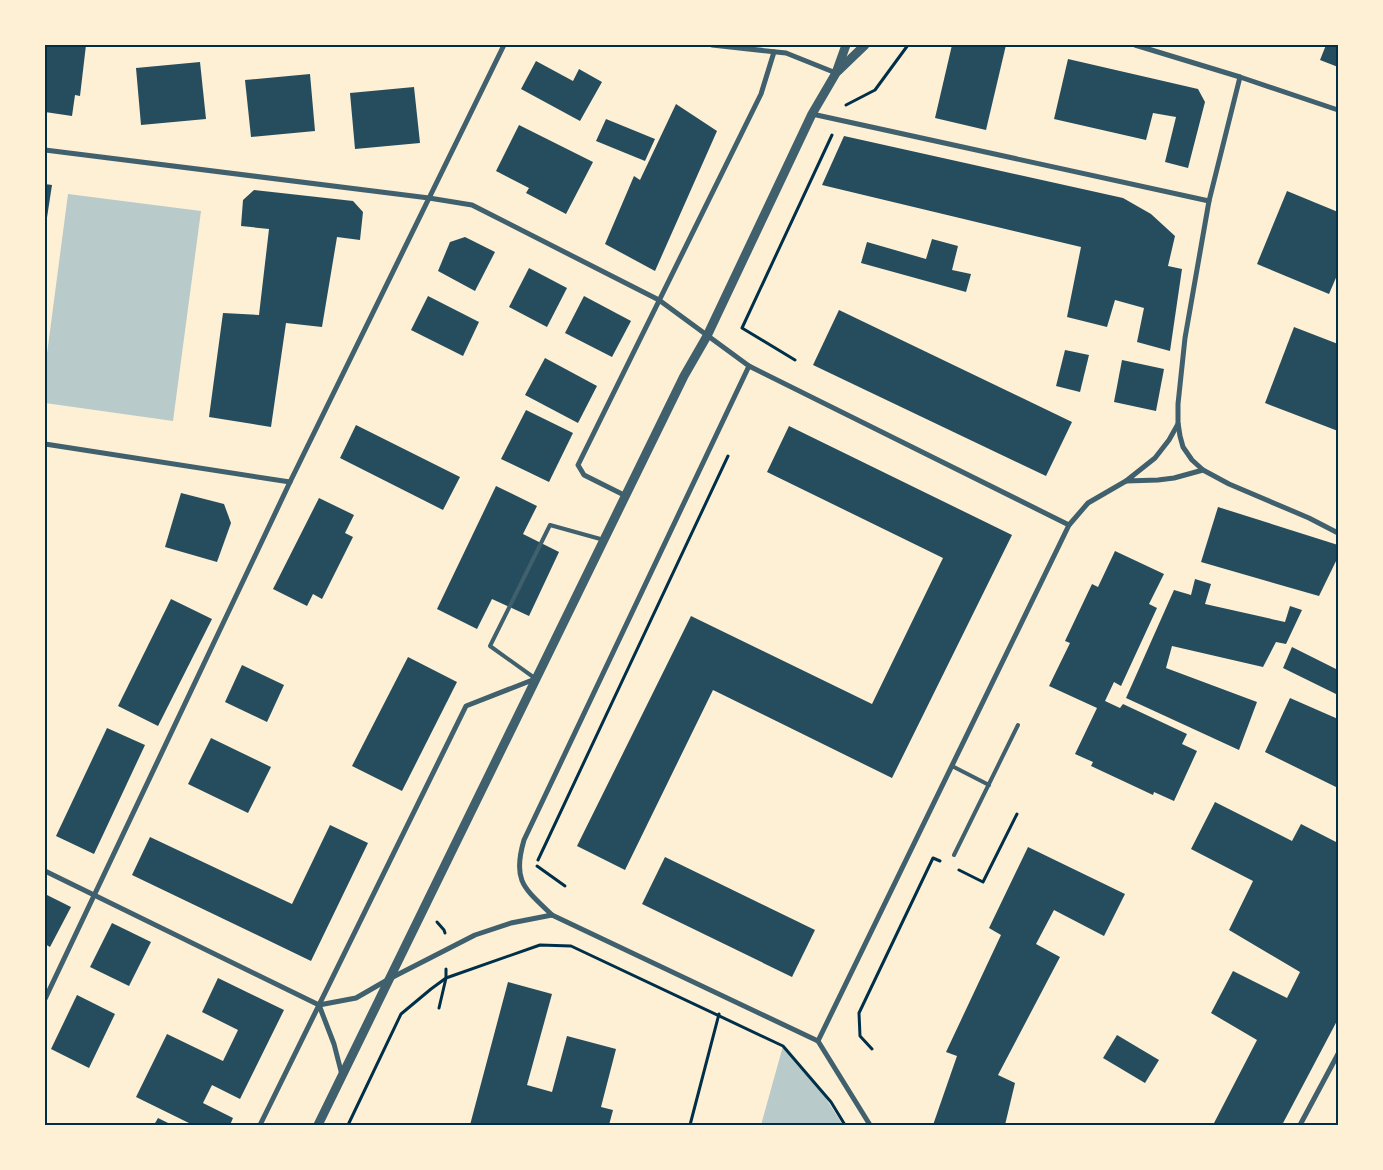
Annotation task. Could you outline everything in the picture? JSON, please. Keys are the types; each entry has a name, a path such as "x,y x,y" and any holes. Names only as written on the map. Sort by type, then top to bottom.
{"street":[{"path":"45,1000 290,482 504,45"},
{"path":"712,45 786,53 836,73"},
{"path":"318,1125 684,376 707,336 812,114 836,73 846,45"},
{"path":"836,73 865,45"},
{"path":"1136,45 1338,110"},
{"path":"626,496 584,475 578,465 762,94 774,52"},
{"path":"1240,77 1210,202 1185,338 1178,404 1178,423 1183,447 1192,460 1203,470 1229,484 1338,532"},
{"path":"812,114 1210,202"},
{"path":"45,150 472,205 659,300 749,366 1069,525"},
{"path":"749,366 524,840 519,856 518,870 521,881 529,893 552,915 818,1041 870,1125"},
{"path":"818,1041 1069,525 1088,503 1126,481 1155,458 1169,440 1178,423"},
{"path":"45,444 290,482"},
{"path":"1126,481 1174,478 1203,470"},
{"path":"260,1125 466,706 536,679"},
{"path":"45,871 319,1005 356,998 475,935 511,923 552,915"},
{"path":"319,1005 334,1044 342,1075"},
{"path":"1300,1125 1338,1054"}],"lane":[{"path":"536,679 490,646 509,607 550,525 604,540"},
{"path":"954,854 1018,725"},
{"path":"952,766 989,785"}],"path":[{"path":"795,360 742,328 846,104 875,90 908,45"},
{"path":"565,886 536,865 731,449"},
{"path":"958,870 983,882 1017,814"},
{"path":"872,1049 860,1036 859,1013 934,858 942,862"},
{"path":"348,1125 401,1014 446,978 540,946 570,946 783,1046 831,1102 845,1125"},
{"path":"439,1008 446,978"},
{"path":"690,1125 718,1016 726,998"}],"shaded area":[{"path":"68,194 201,211 173,421 45,403 45,369"},
{"path":"783,1046 823,1094 843,1125 761,1125"}],"building":[{"path":"45,45 86,45 80,96 75,95 72,116 45,112"},
{"path":"952,45 1006,45 986,130 935,118"},
{"path":"1326,45 1338,45 1338,67 1320,60"},
{"path":"1068,59 1198,89 1205,102 1188,168 1165,162 1176,117 1153,113 1146,140 1054,119"},
{"path":"536,61 573,81 579,69 602,82 580,121 521,89"},
{"path":"200,62 206,119 141,125 136,68"},
{"path":"310,74 315,131 251,137 245,80"},
{"path":"414,87 420,143 355,149 350,93"},
{"path":"676,104 717,131 655,271 605,244 634,176 640,180"},
{"path":"606,119 655,139 645,161 596,141"},
{"path":"519,125 593,162 566,214 526,193 529,188 496,171"},
{"path":"844,136 1123,198 1151,214 1175,236 1168,266 1182,269 1170,351 1137,342 1144,308 1115,300 1107,327 1067,317 1081,247 822,185"},
{"path":"45,184 52,185 46,224 45,224"},
{"path":"254,190 353,201 363,212 360,240 337,237 322,327 286,323 271,427 209,417 223,313 259,315 269,229 241,226 243,200"},
{"path":"1287,191 1338,212 1338,273 1329,294 1257,264"},
{"path":"465,237 495,252 475,291 438,271 450,242"},
{"path":"932,239 958,246 952,270 971,274 966,292 861,263 867,242 926,259"},
{"path":"529,268 567,288 547,327 509,307"},
{"path":"428,296 479,322 463,356 411,330"},
{"path":"584,296 631,321 612,357 565,333"},
{"path":"839,310 1072,422 1046,476 813,365"},
{"path":"1294,327 1338,344 1338,431 1265,403"},
{"path":"1065,350 1089,355 1080,392 1056,386"},
{"path":"545,358 597,386 578,423 525,395"},
{"path":"1122,360 1164,369 1156,411 1114,402"},
{"path":"526,410 573,433 549,482 501,459"},
{"path":"356,425 460,477 443,510 340,458"},
{"path":"789,426 1012,535 892,778 713,690 625,870 577,846 691,616 872,704 943,558 767,472"},
{"path":"496,486 537,506 523,534 559,552 529,616 492,599 477,629 437,609"},
{"path":"181,493 224,504 231,523 217,562 165,547"},
{"path":"319,498 354,515 345,533 353,537 322,599 313,594 307,606 273,589"},
{"path":"1218,507 1338,545 1338,557 1319,596 1201,562"},
{"path":"1115,551 1164,574 1149,604 1157,608 1121,686 1114,682 1105,701 1120,708 1123,704 1187,734 1182,744 1197,751 1174,801 1154,792 1153,795 1091,766 1093,762 1075,754 1097,708 1049,686 1070,643 1065,641 1092,584 1098,587"},
{"path":"1195,579 1211,584 1205,604 1285,622 1290,606 1302,610 1286,644 1276,642 1263,667 1172,646 1166,668 1257,702 1239,750 1126,698 1174,590 1191,595"},
{"path":"171,599 212,619 158,726 118,706"},
{"path":"1292,647 1338,670 1338,695 1283,668"},
{"path":"408,657 457,682 402,791 352,766"},
{"path":"242,665 284,685 267,722 225,702"},
{"path":"1290,698 1338,719 1338,788 1265,752"},
{"path":"107,728 145,745 94,854 56,836"},
{"path":"211,738 271,767 248,813 188,784"},
{"path":"1215,802 1292,841 1301,824 1338,843 1338,1019 1282,1125 1213,1125 1257,1040 1211,1013 1233,971 1287,998 1300,972 1229,930 1253,881 1191,849"},
{"path":"330,825 368,843 311,961 132,875 150,837 292,904"},
{"path":"1028,847 1125,894 1104,936 1054,910 1036,944 1060,957 998,1075 1015,1083 1005,1125 933,1125 957,1056 946,1052 1001,935 989,928"},
{"path":"665,857 815,930 792,977 642,904"},
{"path":"45,894 71,907 50,947 45,944"},
{"path":"112,923 151,942 129,986 90,967"},
{"path":"218,978 284,1010 240,1099 212,1085 203,1103 233,1118 230,1125 193,1125 136,1097 167,1034 223,1061 238,1030 202,1012"},
{"path":"508,982 552,994 527,1085 552,1092 567,1036 616,1049 601,1107 613,1110 609,1125 470,1125"},
{"path":"77,995 115,1014 89,1068 51,1049"},
{"path":"1117,1035 1159,1060 1145,1083 1103,1058"},
{"path":"158,1118 172,1125 154,1125"}]}
